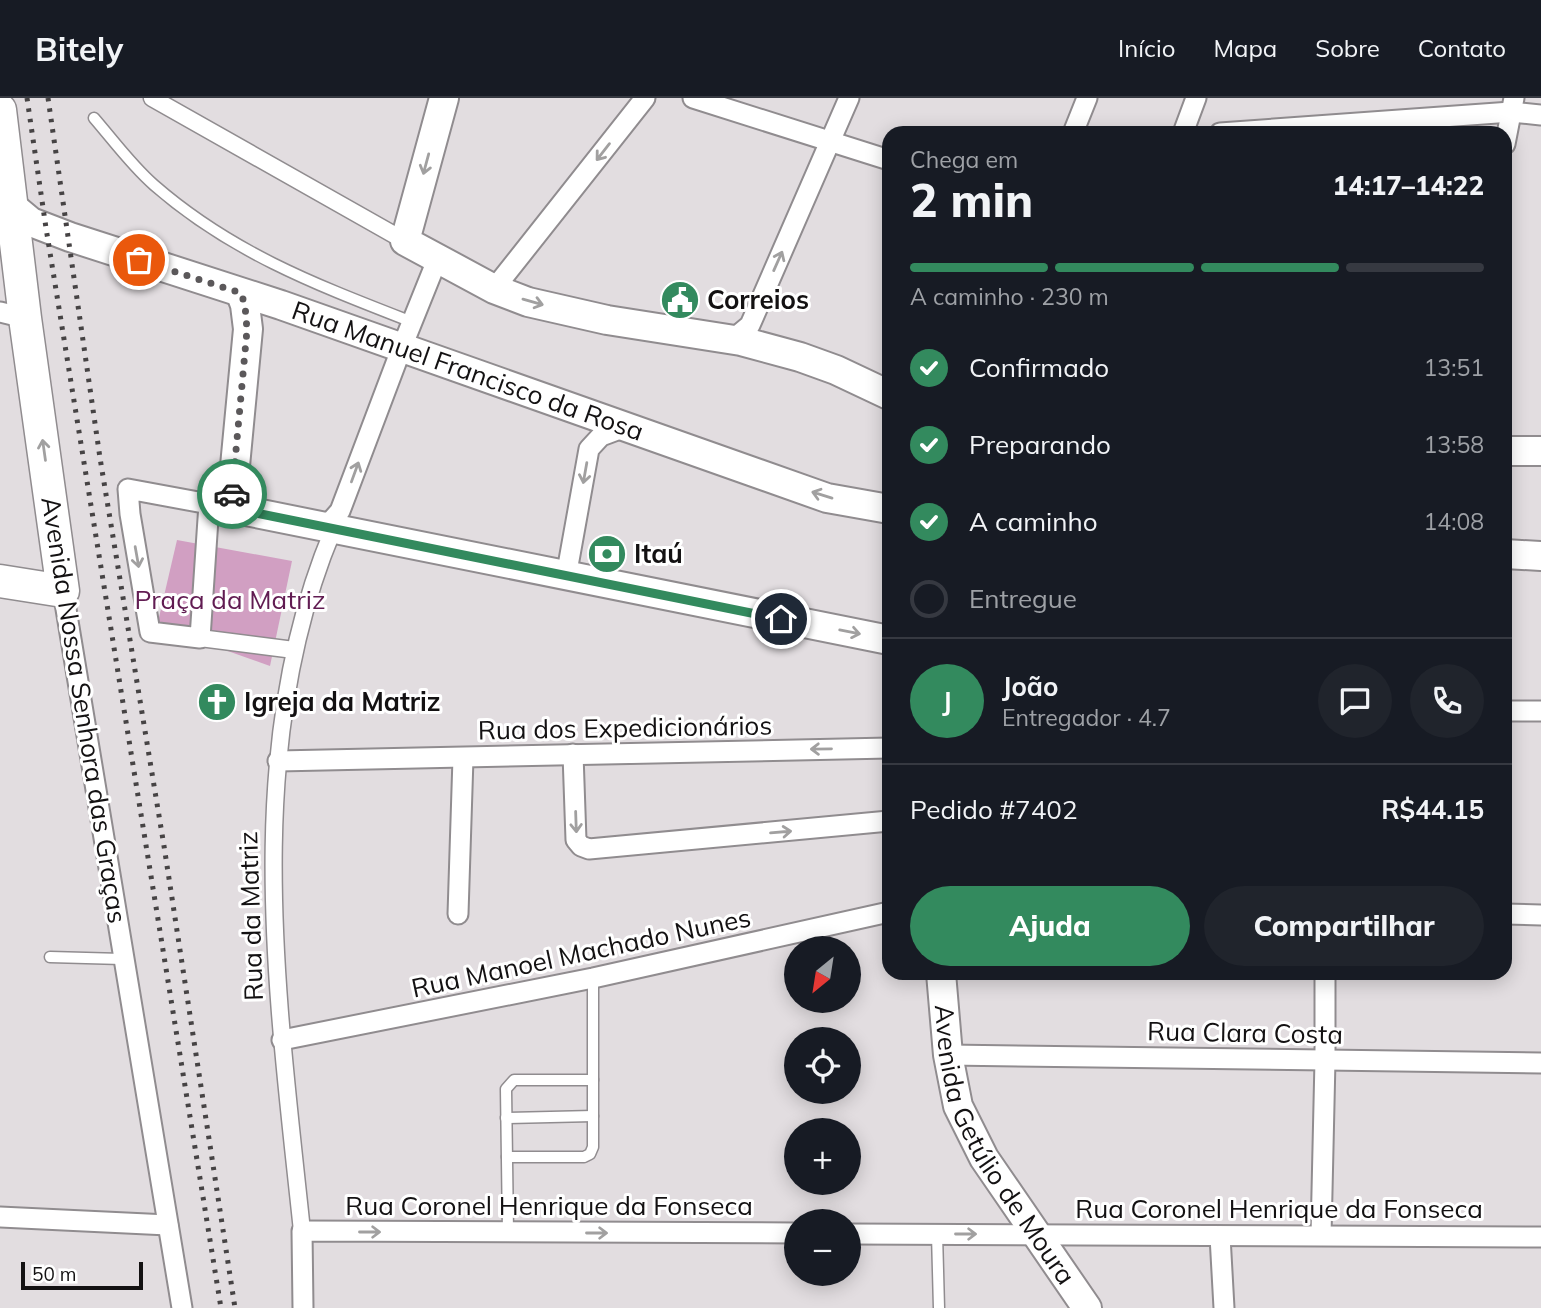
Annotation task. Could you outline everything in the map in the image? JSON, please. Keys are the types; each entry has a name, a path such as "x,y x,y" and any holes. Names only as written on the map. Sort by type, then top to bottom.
{"main road":[{"path":"444,98 405,242 494,289 528,302 607,320 745,336 824,365 882,392"},
{"name":"Avenida Nossa Senhora das Graças","path":"0,110 19,261 12,315 63,591"},
{"name":"Rua Manuel Francisco da Rosa","path":"13,206 22,216 46,228 281,305 407,334 625,427 827,498 882,508"},
{"path":"19,261 24,246 33,235 46,228"},
{"path":"241,293 247,330 220,506 882,639"},
{"path":"247,330 265,311 281,305"},
{"path":"1512,451 1541,451"},
{"path":"1512,554 1541,556"},
{"path":"0,581 63,591"},
{"name":"Avenida Getúlio de Moura","path":"942,980 948,1055 958,1106 984,1158 1087,1308"}],"street":[{"path":"152,98 405,242"},
{"path":"494,289 645,98"},
{"path":"693,98 882,158"},
{"path":"745,336 849,98"},
{"path":"1076,126 1087,98"},
{"path":"1185,126 1196,98"},
{"path":"1293,126 1513,105 1541,115"},
{"path":"1509,126 1513,105"},
{"name":"Rua da Matriz","path":"303,1308 302,1231 282,1040 275,885 274,805 278,761 294,650 326,528 340,511 437,260"},
{"path":"566,577 589,449 601,436 625,427"},
{"path":"200,638 220,506 128,489 150,632 294,650"},
{"name":"Avenida Nossa Senhora das Graças","path":"63,591 182,1308"},
{"path":"1512,711 1541,711"},
{"name":"Rua dos Expedicionários","path":"278,761 882,748"},
{"path":"573,754 576,840 589,849 882,822"},
{"path":"458,914 463,758"},
{"name":"Rua Manoel Machado Nunes","path":"282,1040 593,978 882,914"},
{"path":"1512,914 1541,915"},
{"path":"1321,1236 1325,980"},
{"name":"Rua Clara Costa","path":"948,1055 1541,1063"},
{"path":"0,1217 168,1225"},
{"name":"Rua Coronel Henrique da Fonseca","path":"302,1231 784,1233"},
{"name":"Rua Coronel Henrique da Fonseca","path":"861,1234 1541,1237"},
{"path":"1220,1236 1224,1308"}],"lane":[{"path":"94,118 152,184 207,227 252,254 407,334"},
{"path":"50,957 122,959"},
{"path":"507,1157 584,1157 590,1154 593,1147 593,978"},
{"path":"508,1232 506,1089 514,1080 593,1080"},
{"path":"506,1118 593,1116"},
{"path":"937,1234 939,1308"}],"green space":[{"name":"Praça da Matriz","path":"177,540 292,561 270,666 157,626"}],"railway":[{"path":"27,98 221,1308"},
{"path":"48,98 100,458 164,846 235,1308"}],"way so far":[{"path":"139,260 241,293 247,316 247,330 232,494"}],"place":[{"name":"Correios","path":"680,300"},
{"name":"Itaú","path":"607,554"},
{"name":"Igreja da Matriz","path":"217,702"}],"route":[{"path":"232,494 231,508 781,619"}]}
